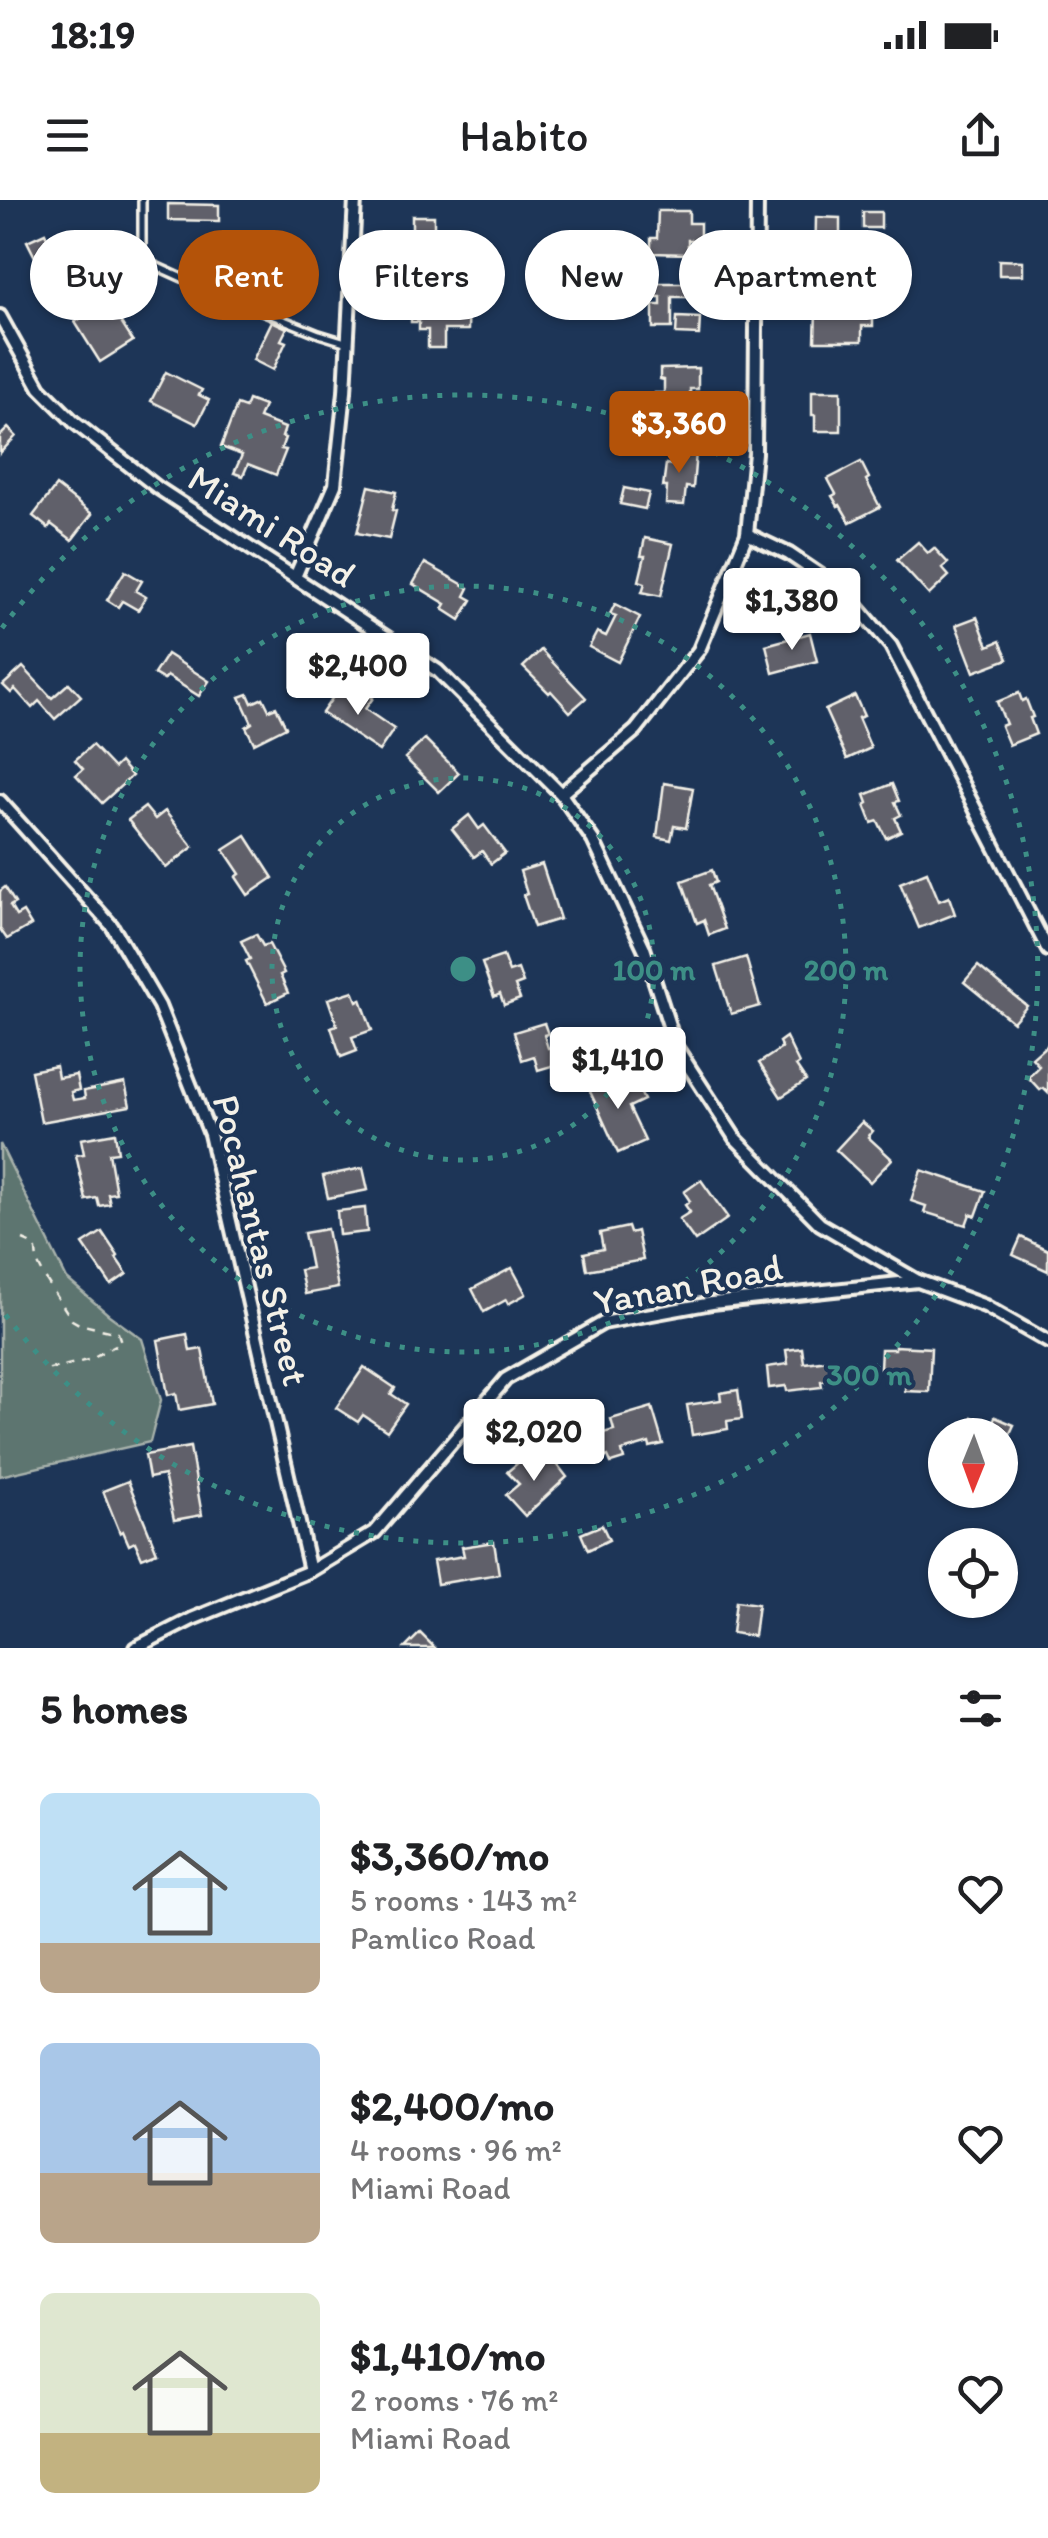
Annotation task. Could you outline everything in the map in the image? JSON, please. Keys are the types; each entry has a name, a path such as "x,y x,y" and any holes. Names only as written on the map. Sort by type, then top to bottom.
{"street":[{"path":"296,576 335,486 355,200"},
{"path":"560,794 636,730 699,650 747,534 754,453 756,200"},
{"name":"Miami Road","path":"0,316 4,334 40,388 74,422 158,488 438,671 560,794 593,840 644,948 676,1047 735,1138 820,1224 918,1281"},
{"path":"747,534 789,554 845,592 890,646 1048,950"},
{"name":"Pocahantas Street","path":"0,801 112,926 160,1006 210,1134 310,1572"},
{"name":"Yanan Road","path":"135,1648 192,1619 310,1572 375,1532 506,1379 603,1322 712,1303 918,1281 985,1306 1048,1342"}],"lane":[{"path":"142,200 142,251 149,263 319,334 348,342"}],"path":[{"path":"22,1240 36,1250 44,1278 72,1320 121,1337 121,1342 88,1360 42,1370"}],"green space":[{"path":"0,1144 67,1279 142,1339 161,1400 150,1442 0,1476"}],"building":[{"path":"168,204 219,205 219,221 168,220"},
{"path":"658,211 689,211 689,223 700,223 700,230 679,230 679,254 659,253"},
{"path":"863,212 881,212 881,228 863,228"},
{"path":"412,216 434,216 434,229 443,229 443,230 412,230"},
{"path":"816,217 840,218 840,230 816,230"},
{"path":"999,260 1023,261 1023,275 999,275"},
{"path":"659,283 679,283 679,297 672,297 672,328 653,328 653,320 659,320"},
{"path":"677,317 700,320 699,335 676,334"},
{"path":"119,320 133,341 100,362 75,322"},
{"path":"468,320 468,330 444,330 444,348 428,348 428,330 419,330 419,322 411,322"},
{"path":"816,320 873,320 873,326 862,326 862,341 815,341"},
{"path":"272,321 287,328 281,340 286,342 273,370 253,360"},
{"path":"698,368 698,389 690,389 691,417 675,417 675,427 652,427 655,393 664,393 660,369"},
{"path":"166,372 202,390 199,395 209,400 197,424 151,401"},
{"path":"812,391 841,391 841,431 815,431"},
{"path":"248,400 264,406 259,418 285,428 281,449 286,450 276,475 248,464 243,476 234,473 242,455 221,447 237,405 245,408"},
{"path":"8,428 16,436 0,453 0,436"},
{"path":"673,450 696,452 693,488 686,487 684,505 666,504 667,487 663,487 666,464 672,465"},
{"path":"861,462 880,507 850,522 832,496 836,494 828,479"},
{"path":"56,486 92,514 72,540 33,516"},
{"path":"369,486 396,492 389,539 357,533"},
{"path":"624,488 649,493 645,509 620,504"},
{"path":"645,538 673,544 661,596 642,592 645,583 639,581"},
{"path":"918,542 928,553 934,548 948,563 942,568 949,576 929,595 897,560"},
{"path":"425,563 469,588 465,596 472,600 460,620 443,609 446,604 413,584"},
{"path":"125,571 142,581 136,591 146,597 138,610 122,601 118,607 107,600"},
{"path":"615,604 640,617 618,662 589,647 597,632 606,636 616,616 610,614"},
{"path":"977,617 988,646 1000,641 1008,659 974,672 956,625"},
{"path":"810,633 817,661 773,673 766,645"},
{"path":"541,650 586,698 570,712 523,667"},
{"path":"167,654 209,681 199,696 167,676 164,680 154,674"},
{"path":"23,667 52,698 69,683 81,696 55,719 39,701 32,708 15,689 11,693 3,685"},
{"path":"358,688 373,698 365,709 394,729 379,751 322,713 337,691 350,699"},
{"path":"1019,693 1022,701 1026,699 1036,734 1009,745 997,702"},
{"path":"248,694 252,703 263,698 269,710 276,707 286,727 254,743 246,727 252,723 240,697"},
{"path":"855,696 864,716 858,718 871,748 847,759 825,710"},
{"path":"425,739 459,773 439,792 405,758"},
{"path":"92,745 114,768 120,762 132,776 102,803 76,775 83,769 75,760"},
{"path":"664,783 693,788 686,828 674,826 671,840 657,837"},
{"path":"892,784 899,801 895,802 901,815 895,818 901,831 886,838 878,821 872,823 865,795"},
{"path":"145,807 155,819 165,811 193,847 166,868 128,820"},
{"path":"469,815 479,829 484,825 505,853 491,864 482,851 474,857 452,829"},
{"path":"246,836 273,878 248,895 224,850"},
{"path":"542,864 560,919 534,927 520,871"},
{"path":"712,870 716,882 709,885 725,929 709,935 704,920 697,923 682,881"},
{"path":"927,872 939,901 949,897 955,914 919,928 900,883"},
{"path":"5,887 15,903 10,906 16,916 23,912 31,925 7,939 0,929 0,891"},
{"path":"256,934 263,946 269,944 284,973 280,975 288,993 267,1003 246,961 250,959 241,941"},
{"path":"503,956 509,972 518,969 523,983 515,986 520,999 504,1005 500,994 494,997 482,963"},
{"path":"746,957 760,1006 731,1014 716,966"},
{"path":"978,966 1027,1006 1013,1022 964,982"},
{"path":"353,991 357,1001 361,999 372,1030 352,1037 357,1051 341,1057 331,1027 337,1025 328,999"},
{"path":"544,1023 548,1048 564,1043 569,1061 538,1070 534,1056 522,1060 514,1032"},
{"path":"786,1037 806,1081 781,1097 759,1063 782,1048 779,1042"},
{"path":"1048,1044 1048,1093 1028,1077 1039,1066 1032,1058"},
{"path":"56,1066 58,1078 76,1075 79,1090 71,1092 73,1100 85,1098 84,1091 125,1083 130,1106 41,1122 31,1071"},
{"path":"615,1075 622,1091 636,1084 644,1100 629,1107 645,1141 618,1153 588,1087"},
{"path":"862,1122 873,1131 868,1137 892,1159 870,1182 836,1150"},
{"path":"115,1133 118,1152 109,1153 116,1193 108,1194 110,1204 99,1206 97,1198 86,1200 76,1155 84,1154 81,1139"},
{"path":"363,1168 368,1190 328,1198 323,1176"},
{"path":"921,1170 985,1191 976,1216 970,1214 966,1225 924,1212 926,1206 911,1201"},
{"path":"701,1180 728,1218 695,1241 679,1219 690,1212 685,1205 690,1201 684,1192"},
{"path":"365,1208 367,1232 339,1235 337,1211"},
{"path":"628,1227 630,1233 637,1231 643,1260 587,1270 584,1253 603,1249 600,1233"},
{"path":"327,1229 338,1288 305,1294 300,1270 311,1268 304,1233"},
{"path":"102,1232 127,1274 111,1285 83,1244"},
{"path":"1021,1237 1048,1250 1048,1271 1013,1255"},
{"path":"512,1268 526,1294 484,1312 472,1289"},
{"path":"187,1334 190,1351 202,1349 212,1404 179,1410 176,1393 168,1395 158,1340"},
{"path":"802,1348 804,1363 829,1360 831,1380 821,1381 822,1387 787,1391 786,1386 769,1388 767,1367 788,1364 786,1350"},
{"path":"931,1348 929,1392 905,1391 906,1369 880,1368 881,1349"},
{"path":"364,1367 395,1388 391,1394 406,1404 387,1431 363,1415 358,1422 336,1408"},
{"path":"738,1390 742,1419 727,1421 728,1429 692,1435 687,1405 721,1400 720,1393"},
{"path":"652,1407 663,1444 650,1447 649,1443 622,1451 624,1459 611,1463 608,1456 603,1458 596,1435 614,1430 611,1419"},
{"path":"190,1447 202,1515 174,1520 164,1475 149,1478 145,1455"},
{"path":"550,1455 567,1477 525,1516 506,1495 519,1484 507,1472 520,1461 530,1472"},
{"path":"128,1481 157,1552 142,1558 135,1542 129,1545 123,1531 120,1533 103,1491"},
{"path":"602,1525 609,1540 588,1550 581,1534"},
{"path":"494,1542 499,1574 437,1584 433,1561 464,1556 462,1547"},
{"path":"736,1601 758,1604 754,1636 732,1633"},
{"path":"420,1633 435,1648 405,1648"}]}
